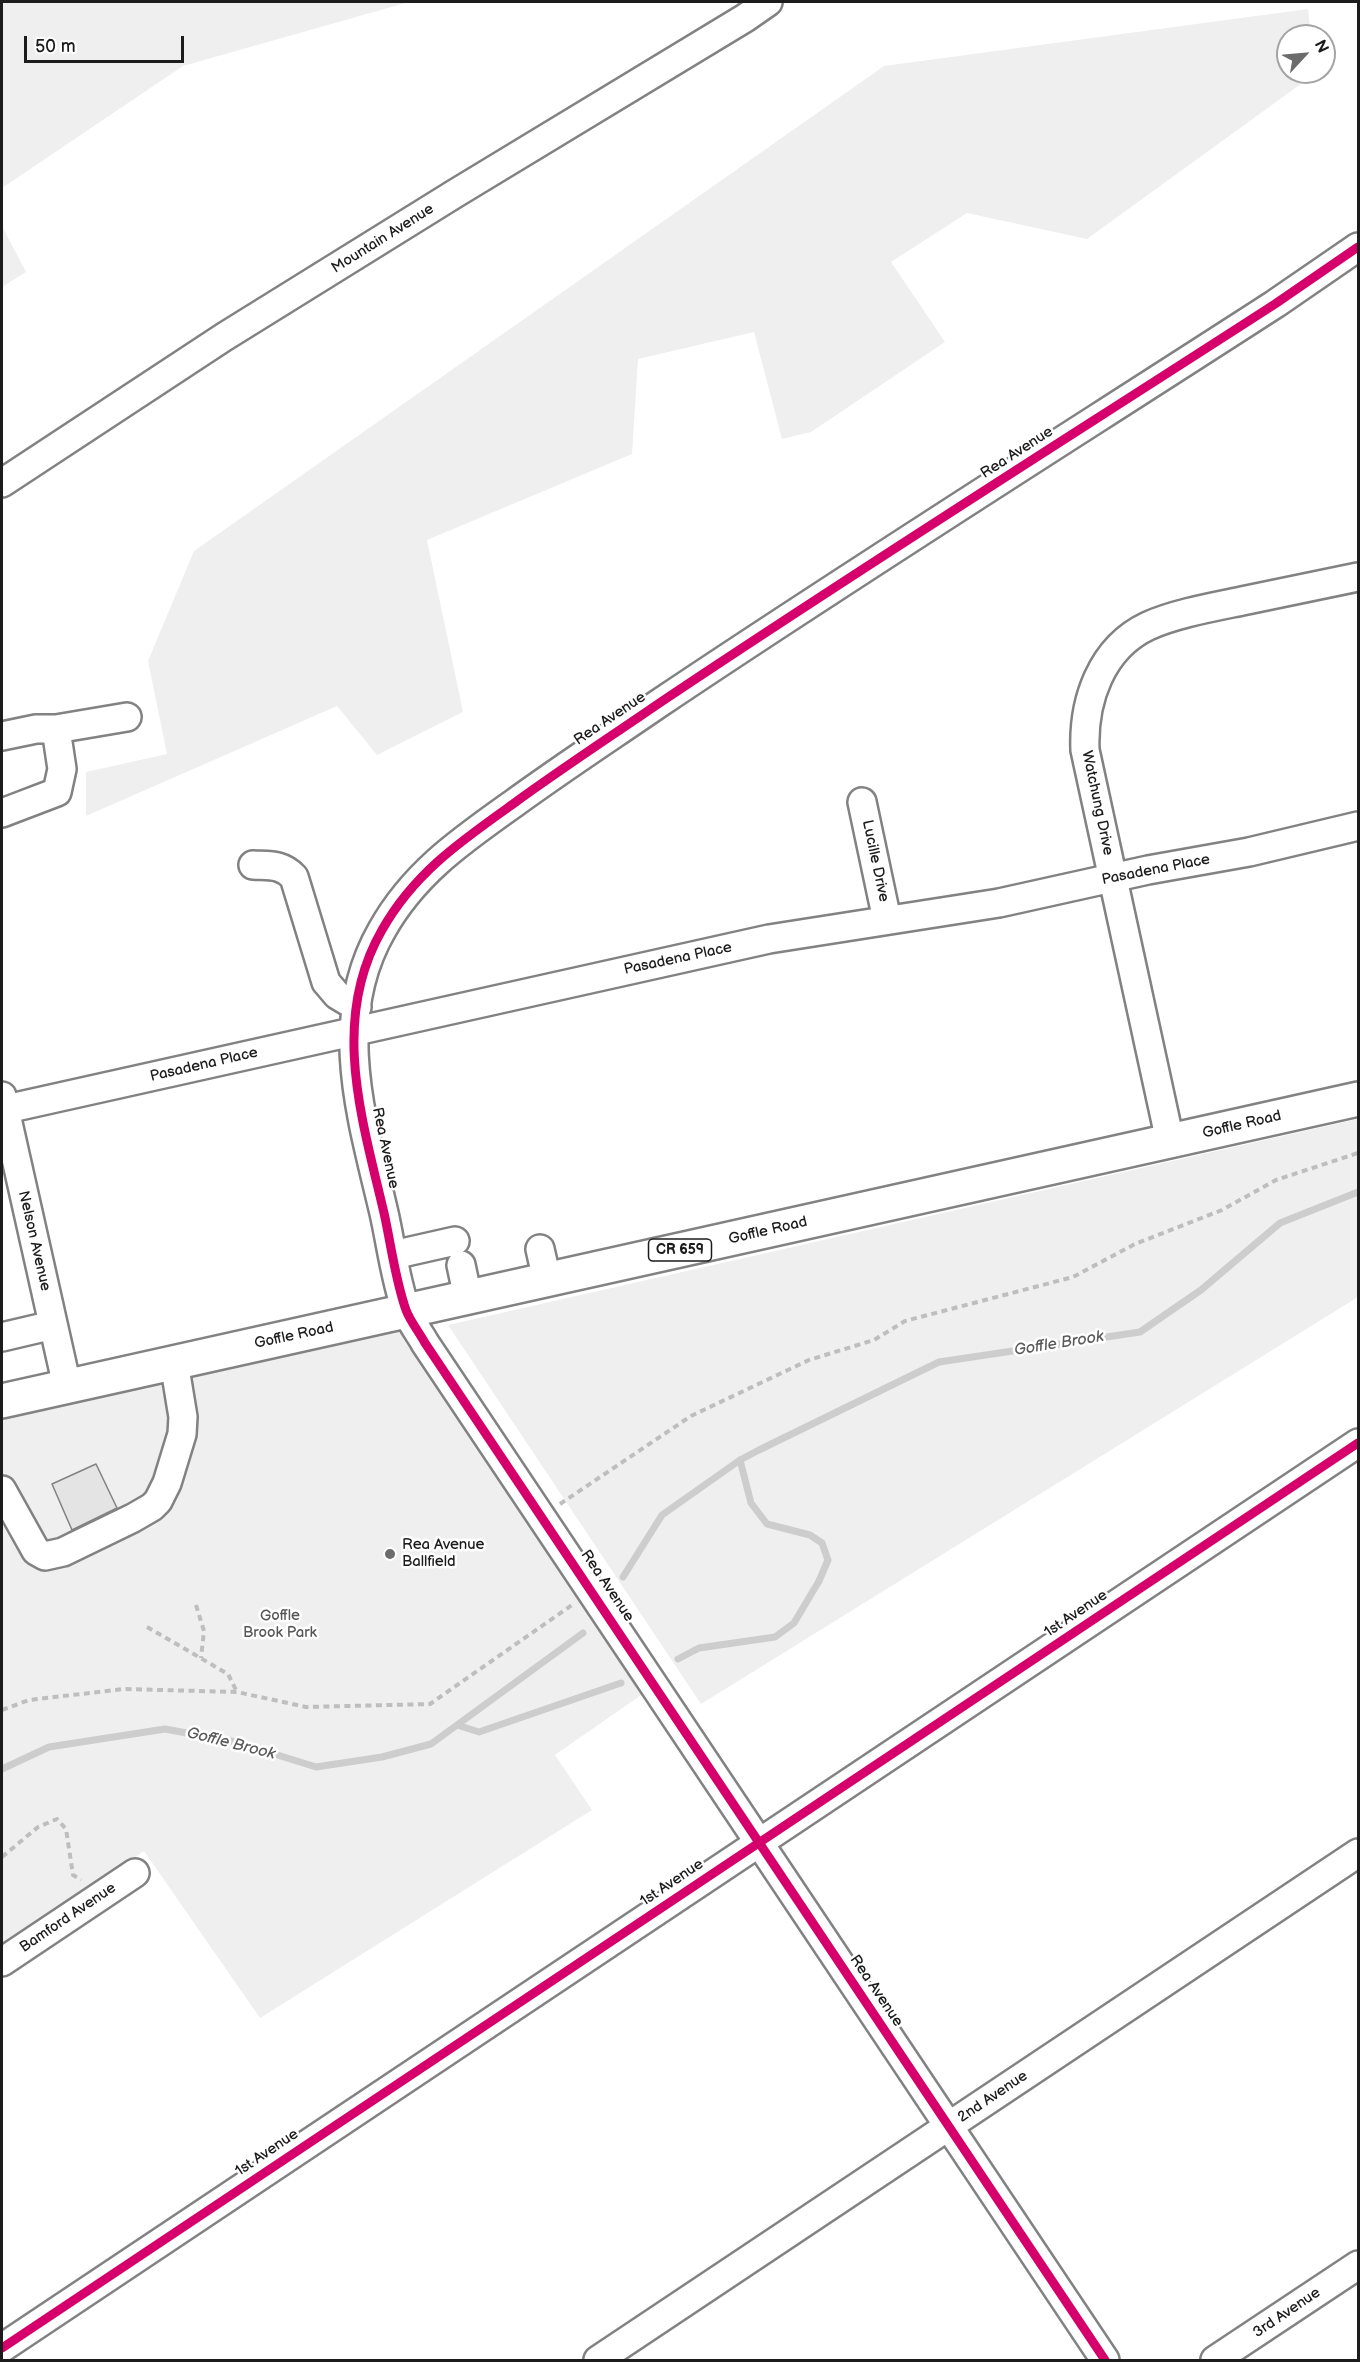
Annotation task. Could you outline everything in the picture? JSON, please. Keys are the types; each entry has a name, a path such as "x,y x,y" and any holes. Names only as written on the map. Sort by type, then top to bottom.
{"main road":[{"name":"Goffle Road","path":"2,1401 1359,1099"}],"street":[{"name":"Mountain Avenue","path":"2,483 224,337 768,2"},
{"name":"Rea Avenue","path":"1105,2361 425,1343 407,1311 354,1074 355,1019 364,967 381,931 402,898 424,872 456,845 550,777 749,643 1275,304 1359,247"},
{"name":"Watchung Drive","path":"1170,1141 1091,778 1085,731 1091,694 1096,681 1116,651 1149,626 1203,610 1359,577"},
{"path":"2,736 36,729 56,729 127,717"},
{"path":"2,813 57,792 62,769 56,729"},
{"name":"Lucille Drive","path":"862,802 887,920"},
{"name":"Pasadena Place","path":"2,1105 355,1019 769,939 999,903 1249,852 1359,826"},
{"path":"253,866 277,866 288,870 294,877 326,982 355,1019"},
{"name":"Nelson Avenue","path":"2,1105 10,1173 53,1325 67,1386"},
{"path":"540,1249 547,1280"},
{"path":"393,1255 458,1253 468,1298"},
{"path":"2,1337 53,1325"},
{"path":"2,1490 36,1551 45,1556 53,1556 94,1538 152,1508 167,1483 183,1434 183,1417 174,1362"},
{"name":"1st Avenue","path":"2,2349 1359,1443"},
{"name":"2nd Avenue","path":"598,2361 1359,1853"},
{"name":"Bamford Avenue","path":"2,1962 135,1874"},
{"name":"3rd Avenue","path":"1215,2361 1359,2265"},
{"path":"2,2349 9,2361"}],"path":[{"path":"542,1516 691,1416 810,1360 874,1340 905,1321 1072,1277 1136,1244 1222,1210 1276,1180 1359,1153"},
{"path":"2,1710 29,1700 124,1689 237,1692 306,1707 430,1704 592,1591"},
{"path":"196,1605 204,1631 201,1658"},
{"path":"147,1627 228,1674 237,1692"},
{"path":"2,1857 38,1827 57,1819 66,1829 73,1875 102,1896"}],"green space":[{"path":"2,2 409,2 183,66 2,188"},
{"path":"1308,9 1310,24 1276,24 1276,84 1301,84 1087,239 967,213 891,262 945,342 811,432 782,439 754,332 638,359 632,454 427,540 463,712 377,755 337,706 86,816 86,772 167,754 148,661 194,551 884,66"},
{"path":"2,226 26,272 2,287"},
{"path":"1358,1119 1358,1297 701,1704 448,1325"},
{"name":"Goffle Brook Park","path":"399,1330 644,1693 555,1755 592,1810 260,2018 144,1851 2,1946 2,1417"}],"building":[{"path":"96,1464 117,1508 72,1530 52,1484"}],"waterway":[{"name":"Goffle Brook","path":"623,1577 662,1515 740,1460 759,1450 939,1362 1140,1332 1201,1290 1280,1223 1358,1192"},
{"name":"Goffle Brook","path":"678,1659 699,1648 775,1637 794,1623 819,1581 828,1560 822,1543 810,1535 767,1524 751,1503 740,1460"},
{"name":"Goffle Brook","path":"2,1769 49,1747 165,1729 236,1742 316,1767 382,1757 431,1744 583,1633"},
{"name":"Goffle Brook","path":"457,1725 479,1732 621,1683"}],"cycle path":[{"path":"1105,2360 410,1318 399,1286 360,1106 355,1070 354,1034 357,999 366,964 382,930 395,910 424,875 475,831 735,653 1275,304 1358,247"},
{"path":"2,2348 1358,1443"}],"place":[{"name":"Rea Avenue Ballfield","path":"390,1554"}]}
